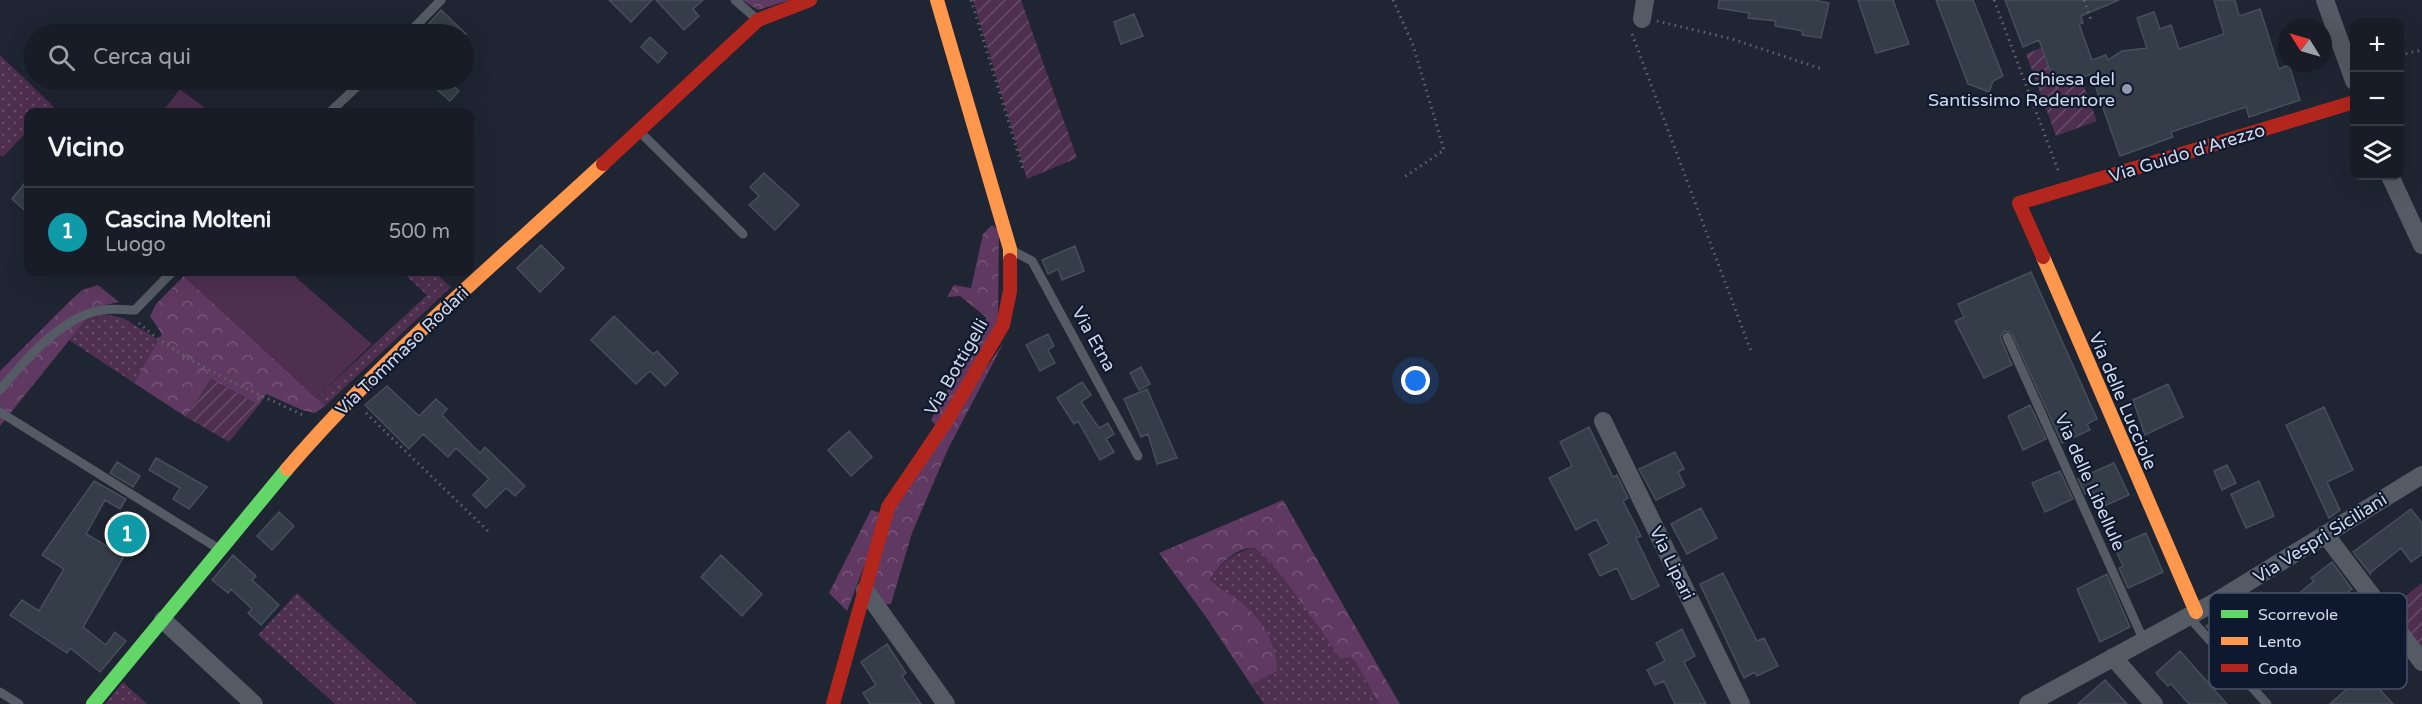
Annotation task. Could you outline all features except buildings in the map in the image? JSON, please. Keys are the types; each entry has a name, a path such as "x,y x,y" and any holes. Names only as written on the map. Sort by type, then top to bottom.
{"street":[{"name":"Via Tommaso Rodari","path":"93,704 219,549 324,426 758,20 810,0"},
{"name":"Via Bottigelli","path":"833,704 888,507 949,417 1003,325 1010,291 1010,249 937,0"},
{"path":"1636,24 1645,0"},
{"path":"2325,0 2352,72"},
{"name":"Via Guido d'Arezzo","path":"2019,203 2350,104"},
{"path":"2392,180 2422,244"},
{"name":"Via delle Lucciole","path":"2019,203 2192,614"},
{"name":"Via Lipari","path":"1603,421 1741,704"},
{"name":"Via Vespri Siciliani","path":"2227,593 2422,475"},
{"path":"2325,534 2370,593"},
{"path":"865,590 946,704"},
{"name":"Via Vespri Siciliani","path":"2028,704 2209,604"},
{"path":"163,620 254,704"},
{"path":"2407,642 2422,662"},
{"path":"2113,657 2154,704"}],"lane":[{"path":"418,24 441,0"},
{"path":"735,0 758,20"},
{"path":"334,108 353,90"},
{"path":"639,130 743,234"},
{"name":"Via Etna","path":"1010,249 1032,261 1138,456"},
{"path":"0,390 29,355 68,325 86,315 102,310 135,310 168,276"},
{"name":"Via delle Libellule","path":"2007,337 2144,641"},
{"path":"0,412 219,549"},
{"path":"2192,614 2209,634"},
{"path":"2254,689 2267,704"},
{"path":"0,692 19,704"}],"path":[{"path":"971,0 1024,172"},
{"path":"1393,0 1413,45 1444,150 1403,177"},
{"path":"1994,0 2065,189"},
{"path":"2084,0 2091,20"},
{"path":"1752,354 1636,24 1732,39 1822,69"},
{"path":"2404,54 2422,50"},
{"path":"135,310 136,320 150,333 221,376 324,426"},
{"path":"352,399 488,531"}],"shaded area":[{"path":"973,0 1021,0 1077,158 1027,179"},
{"path":"2081,32 2086,42 2045,57 2056,87 2081,78 2097,121 2056,136 2026,54"},
{"path":"0,55 24,78 24,90 36,90 54,107 24,108 24,135 3,157 0,155"},
{"path":"181,90 205,108 165,108"},
{"path":"184,276 295,276 372,344 316,398"},
{"path":"406,276 439,276 451,287 325,406 316,398 427,295"},
{"path":"104,314 123,318 159,340 134,383 69,340 86,319"},
{"path":"211,379 259,405 229,442 186,417"},
{"path":"1253,548 1261,551 1355,661 1379,704 1264,704 1251,685 1277,671 1232,596 1220,591 1210,579 1228,559"},
{"path":"2422,583 2422,650 2407,631 2407,595"},
{"path":"297,593 417,704 335,704 258,635"},
{"path":"123,682 147,704 105,704"}],"green space":[{"path":"742,0 790,0 758,10"},
{"path":"992,225 999,230 998,323 936,426 931,420 987,318 960,296 947,297 954,285 971,288 983,234"},
{"path":"184,276 325,406 315,413 302,410 266,394 259,405 211,379 186,417 134,383 162,334 150,316 156,304"},
{"path":"98,285 119,302 96,307 0,426 0,371 82,290"},
{"path":"1004,342 948,449 912,533 891,604 878,605 866,589 890,507"},
{"path":"1283,500 1400,704 1379,704 1355,661 1350,657 1340,658 1272,564 1254,548 1247,548 1240,550 1223,563 1210,579 1250,610 1270,638 1277,671 1251,685 1206,617 1159,553"},
{"path":"871,510 884,514 847,611 829,593"}],"traffic: fast":[{"path":"93,704 287,469"}],"traffic: slow":[{"path":"937,0 1010,249 1010,260"},
{"path":"287,469 361,388 603,164"},
{"path":"2043,257 2196,612"}],"traffic: jam":[{"path":"603,164 758,20 810,0"},
{"path":"2043,257 2019,203 2350,103"},
{"path":"833,704 888,507 949,417 1003,325 1010,291 1010,260"}],"place":[{"name":"Chiesa del Santissimo Redentore","path":"2127,89"},
{"name":"Cascina Molteni","path":"127,534"}]}
